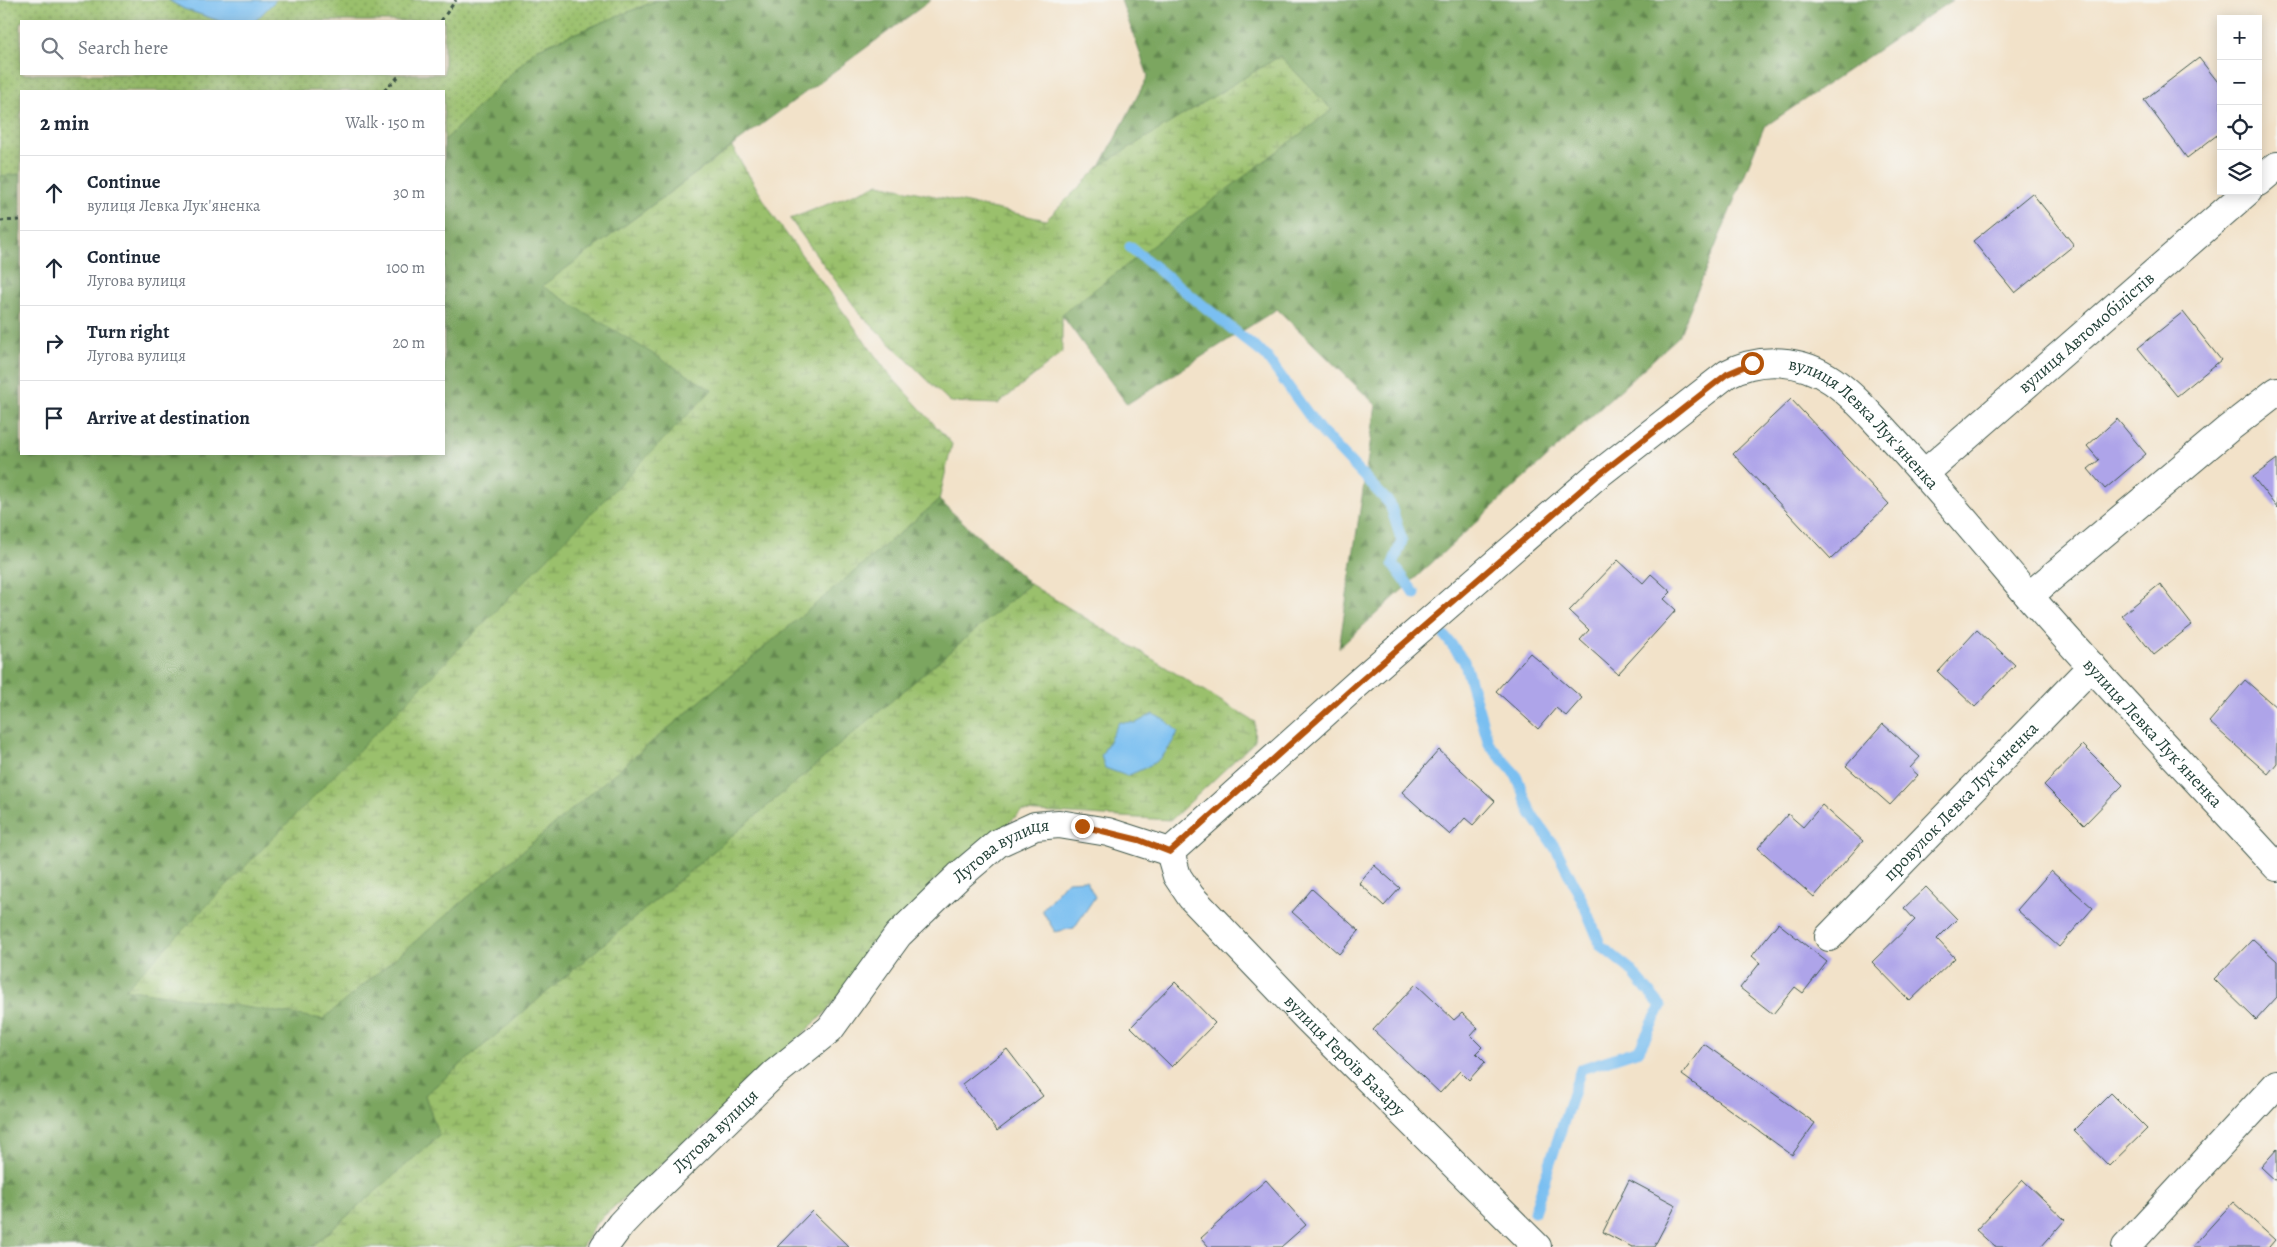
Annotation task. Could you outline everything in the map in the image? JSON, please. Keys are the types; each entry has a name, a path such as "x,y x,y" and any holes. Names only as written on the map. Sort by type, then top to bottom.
{"street":[{"path":"2262,179 2277,166"},
{"name":"вулиця Автомобілістів","path":"1925,473 2243,195"},
{"name":"вулиця Левка Лук'яненка","path":"1170,852 1356,685 1596,477 1727,374 1752,363 1775,362 1801,366 1834,381 1925,473 2029,596 2277,867"},
{"path":"2029,596 2228,429 2277,391"},
{"name":"провулок Левка Лук'яненка","path":"1829,937 2092,666"},
{"name":"Лугова вулиця","path":"604,1247 621,1224 642,1202 774,1074 830,1029 898,935 946,887 998,843 1035,826 1059,824 1108,832 1170,852"},
{"name":"вулиця Героїв Базару","path":"1170,852 1177,876 1191,898 1293,1005 1537,1247"},
{"path":"2126,1247 2277,1084"}],"path":[{"path":"442,20 456,0"},
{"path":"385,90 400,75"},
{"path":"0,221 20,220"}],"green space":[{"path":"0,0 168,0 184,9 217,20 20,20 20,75 445,75 445,20 256,20 276,0 658,0 536,49 445,140 445,90 20,90 20,174 0,176"},
{"path":"658,0 931,0 542,286 713,390 126,989 323,1019 939,500 1030,584 425,1095 439,1136 312,1247 0,1247 0,176 20,174 20,455 445,455 445,140 536,49"},
{"path":"1121,0 1952,0 1764,127 1679,336 1339,648 1376,405 1277,309 1127,404 1061,314 1332,110 1280,56 1101,165 1148,76"},
{"path":"1280,56 1332,110 1062,314 1062,353 998,404 950,402 861,315 790,219 879,184 1046,220 1101,165"},
{"path":"732,147 774,217 888,373 952,444 939,500 323,1019 125,989 712,390 542,286"},
{"path":"1030,584 1255,722 1254,742 1171,820 1022,811 883,935 827,1011 720,1112 596,1223 582,1247 312,1247 439,1136 425,1095"}],"water":[{"path":"168,0 276,0 256,20 217,20 184,9"},
{"path":"1153,714 1168,722 1178,732 1163,755 1152,764 1127,776 1105,768 1101,756 1119,722 1136,723"},
{"path":"1086,880 1095,897 1074,928 1055,932 1042,910 1067,881"}],"building":[{"path":"2199,58 2217,81 2217,135 2187,158 2144,100"},
{"path":"2032,193 2074,245 2015,293 1973,241"},
{"path":"2183,312 2221,360 2177,396 2138,348"},
{"path":"1791,399 1889,504 1831,559 1733,454"},
{"path":"2117,419 2146,454 2105,489 2088,469 2099,460 2087,446"},
{"path":"2277,459 2277,508 2253,477"},
{"path":"1618,560 1643,583 1651,574 1671,592 1664,599 1676,610 1618,674 1580,640 1589,630 1569,611"},
{"path":"2160,584 2192,625 2154,655 2122,615"},
{"path":"1977,630 2015,665 1975,707 1938,672"},
{"path":"1530,653 1582,698 1566,716 1556,708 1538,729 1496,691"},
{"path":"2245,680 2277,708 2277,763 2268,774 2209,722"},
{"path":"1883,724 1920,757 1910,768 1918,775 1890,805 1846,766"},
{"path":"2083,745 2123,785 2084,825 2044,785"},
{"path":"1439,750 1495,801 1473,825 1465,818 1450,835 1402,792"},
{"path":"1822,805 1863,841 1814,897 1758,848 1788,814 1803,827"},
{"path":"1374,865 1400,888 1384,906 1359,883"},
{"path":"2051,871 2093,908 2059,947 2017,910"},
{"path":"1926,887 1957,919 1937,939 1955,958 1910,1001 1872,962 1915,920 1904,908"},
{"path":"1312,889 1359,931 1339,954 1292,912"},
{"path":"1778,923 1827,962 1803,993 1795,987 1773,1014 1740,988 1760,963 1752,956"},
{"path":"2253,939 2277,961 2277,997 2256,1020 2214,979"},
{"path":"1175,982 1215,1023 1172,1067 1131,1027"},
{"path":"1416,984 1454,1020 1462,1013 1478,1028 1471,1036 1482,1047 1476,1053 1485,1062 1469,1080 1460,1071 1440,1093 1373,1030"},
{"path":"1704,1044 1815,1123 1792,1155 1682,1075"},
{"path":"1007,1049 1043,1096 997,1131 962,1084"},
{"path":"2111,1093 2147,1129 2109,1166 2074,1130"},
{"path":"2277,1149 2277,1182 2261,1167"},
{"path":"1266,1180 1306,1225 1281,1247 1209,1247 1201,1238"},
{"path":"1629,1180 1676,1205 1654,1247 1632,1247 1603,1232"},
{"path":"2023,1180 2065,1220 2041,1247 1995,1247 1976,1230"},
{"path":"2233,1202 2275,1240 2269,1247 2192,1247"},
{"path":"812,1211 849,1247 777,1247"}],"waterway":[{"path":"1130,247 1266,356 1319,429 1390,504 1402,541 1393,564 1415,594"},
{"path":"1445,636 1464,661 1489,744 1516,775 1531,813 1556,849 1581,898 1601,946 1630,969 1661,1006 1639,1050 1581,1069 1534,1212"}],"route":[{"path":"1082,826 1139,840 1170,852 1356,685 1596,477 1696,401 1727,374 1752,363"}]}
